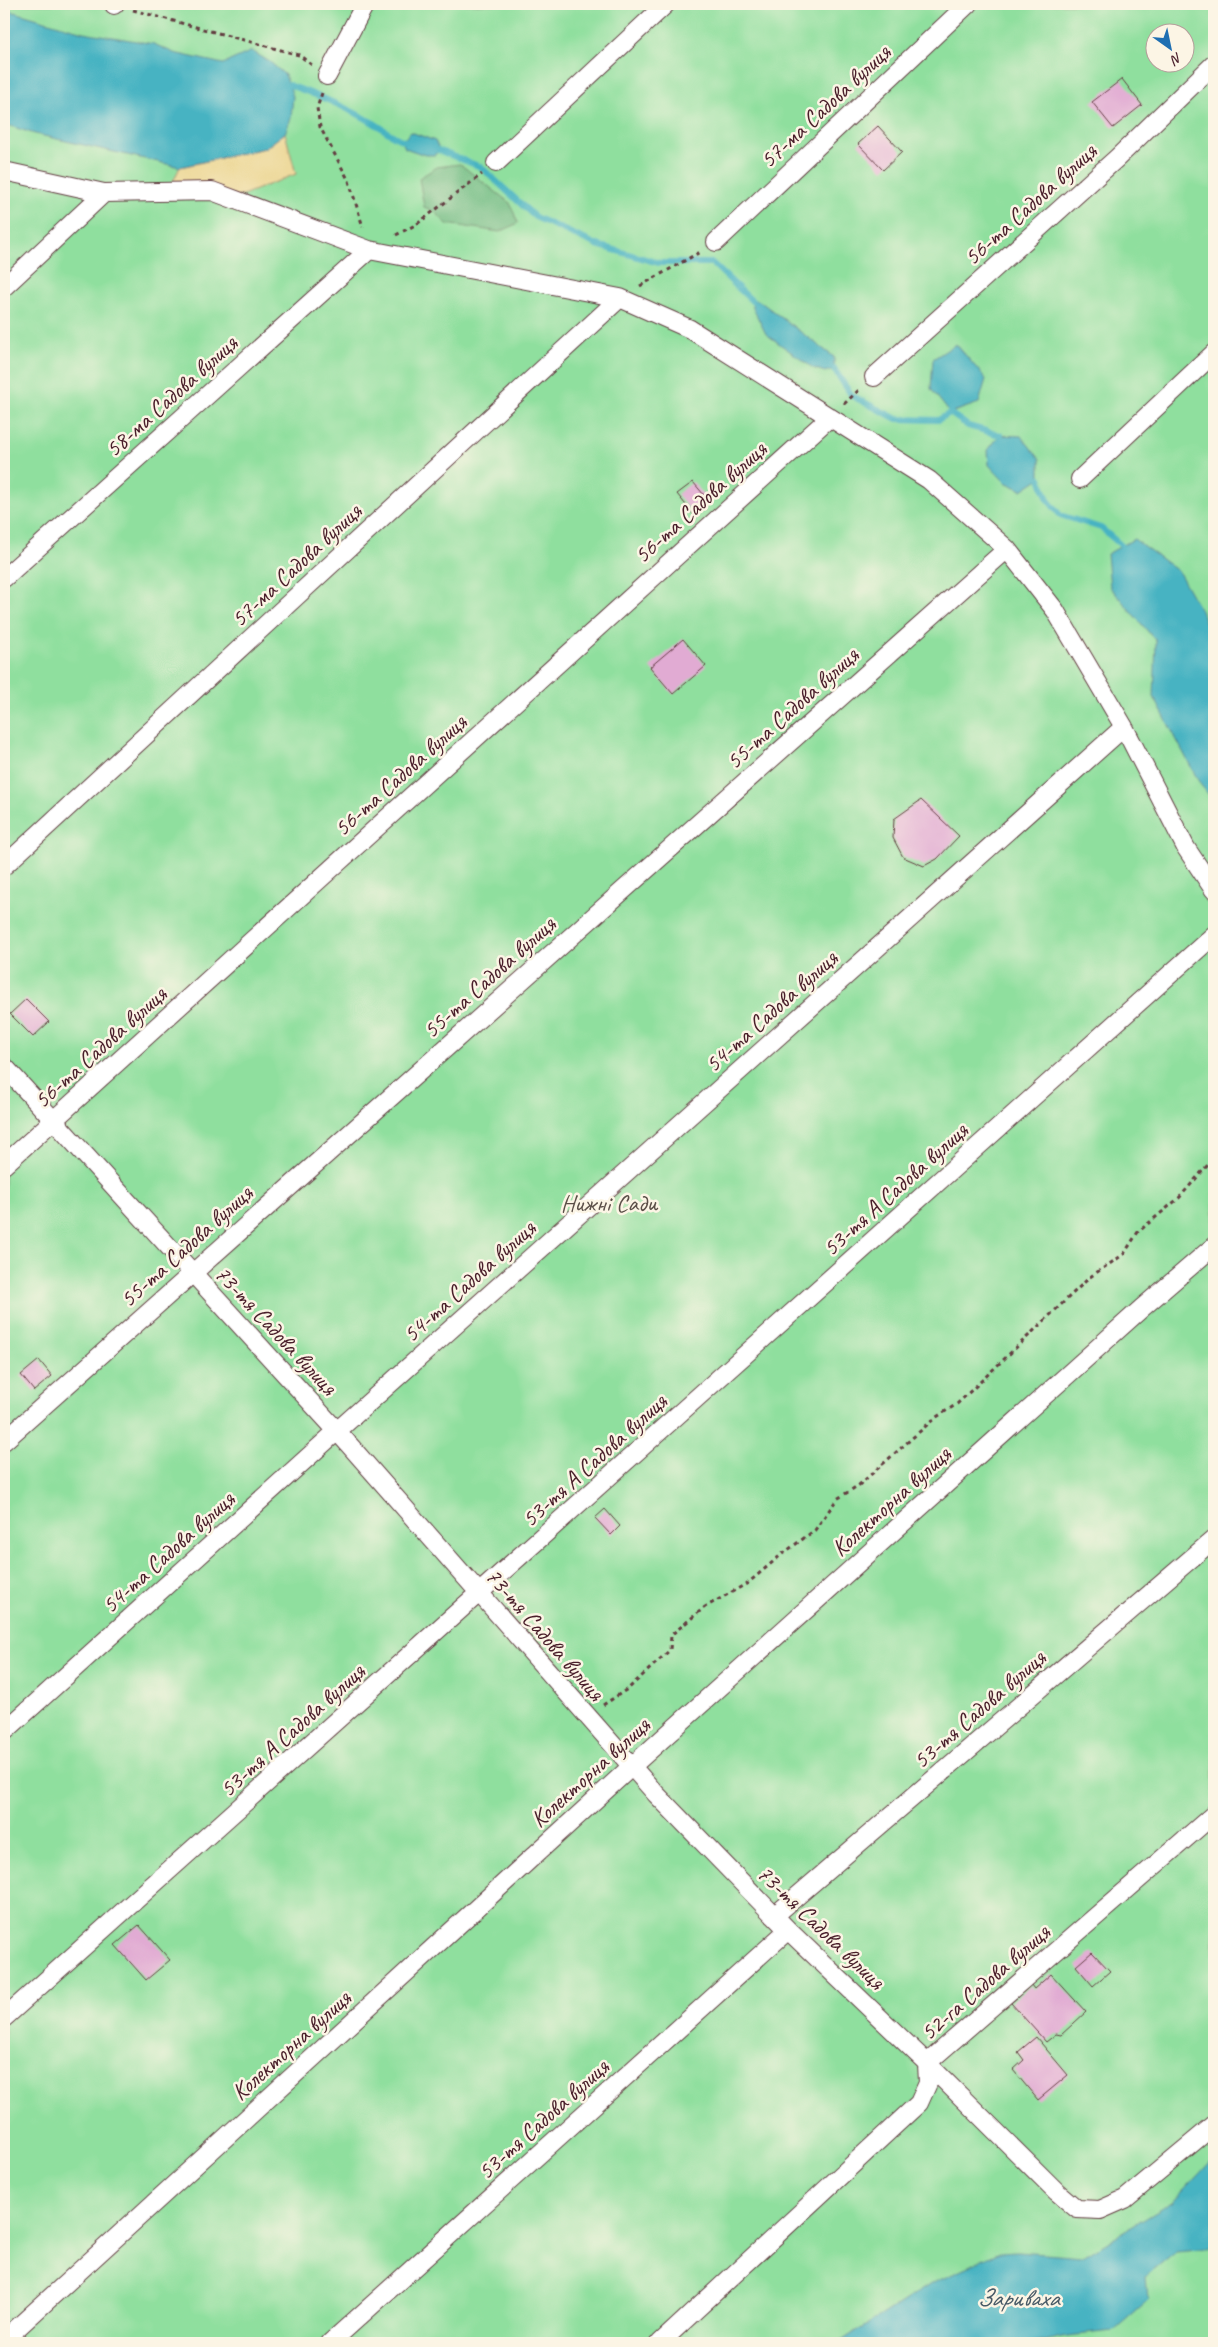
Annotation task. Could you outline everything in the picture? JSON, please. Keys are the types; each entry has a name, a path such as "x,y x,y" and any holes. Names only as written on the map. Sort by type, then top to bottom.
{"street":[{"path":"325,83 365,4"},
{"path":"496,163 666,4"},
{"name":"57-ма Садова вулиця","path":"716,242 968,4"},
{"name":"56-та Садова вулиця","path":"869,381 1117,158 1214,64"},
{"path":"4,171 104,193 212,191 369,250 620,298 690,329 828,418 929,480 1007,549 1054,610 1124,728 1186,848 1214,890"},
{"path":"4,287 104,193"},
{"name":"58-ма Садова вулиця","path":"4,578 369,250"},
{"name":"57-ма Садова вулиця","path":"4,866 620,298"},
{"path":"1080,479 1214,353"},
{"name":"56-та Садова вулиця","path":"4,1165 828,418"},
{"name":"55-та Садова вулиця","path":"4,1441 1007,549"},
{"name":"54-та Садова вулиця","path":"4,1732 337,1431 1124,728"},
{"name":"53-тя А Садова вулиця","path":"4,2018 479,1595 1214,935"},
{"name":"73-тя Садова вулиця","path":"4,1066 337,1431 631,1767 788,1930 1076,2209 1100,2210 1125,2199 1214,2125"},
{"name":"Колекторна вулиця","path":"4,2340 631,1767 1142,1308 1214,1246"},
{"name":"53-тя Садова вулиця","path":"774,1916 1214,1539"},
{"name":"52-га Садова вулиця","path":"660,2343 919,2103 928,2083 927,2063 1214,1814"},
{"name":"53-тя Садова вулиця","path":"330,2343 788,1930"}],"path":[{"path":"114,5 299,56 325,83 317,108 320,128 349,181 369,250 417,224 474,180"},
{"path":"661,274 699,252"},
{"path":"842,406 869,381"},
{"path":"586,1716 629,1688 670,1650 672,1635 678,1629 705,1607 748,1584 815,1530 836,1499 859,1485 936,1418 957,1404 1090,1277 1124,1254 1138,1232 1179,1198 1214,1158"}],"green space":[{"name":"Нижні Сади","path":"4,4 1214,4 1214,2343 4,2343"},
{"path":"460,164 510,203 518,223 500,232 447,224 434,211 424,207 419,178 437,167"}],"sand":[{"path":"285,133 296,174 235,198 172,184 180,167 265,148"}],"water":[{"path":"4,9 83,32 154,44 174,53 223,64 252,51 270,62 285,75 293,96 291,118 285,133 265,148 180,167 35,134 4,124"},
{"path":"411,132 435,141 439,149 435,155 425,155 405,148 402,141"},
{"path":"758,300 834,357 834,369 825,372 813,368 766,334 753,308 752,301"},
{"path":"956,344 986,379 979,403 950,413 931,389 933,359"},
{"path":"1000,435 1021,436 1040,459 1040,478 1022,490 1005,482 989,465 988,450"},
{"path":"1134,539 1178,571 1201,611 1214,644 1214,801 1200,784 1154,697 1156,641 1110,587 1107,554"},
{"name":"Зариваха","path":"1214,2158 1214,2245 1208,2248 1176,2251 1146,2276 1148,2300 1113,2331 1067,2336 1036,2343 838,2343 935,2281 1000,2252 1018,2251 1083,2256 1173,2202"}],"building":[{"path":"1122,79 1142,105 1113,128 1092,102"},
{"path":"878,126 902,152 883,170 858,144"},
{"path":"693,482 710,502 694,515 677,494"},
{"path":"683,639 706,666 673,694 650,667"},
{"path":"921,800 959,836 937,859 924,866 903,857 893,838 894,819"},
{"path":"26,999 49,1022 33,1037 10,1014"},
{"path":"39,1360 52,1376 34,1391 21,1375"},
{"path":"605,1509 620,1526 611,1535 595,1518"},
{"path":"139,1925 170,1960 146,1980 115,1945"},
{"path":"1092,1952 1110,1971 1093,1986 1076,1966"},
{"path":"1051,1974 1086,2012 1061,2035 1056,2034 1046,2042 1011,2003 1031,1985 1034,1989"},
{"path":"1036,2037 1068,2075 1038,2100 1013,2070 1024,2060 1018,2052"}],"waterway":[{"path":"289,85 340,106 390,134 411,143"},
{"path":"430,147 481,167 535,217 597,245 659,263 712,263 752,301"},
{"path":"834,369 852,396 897,419 938,420 950,413 968,426 1000,435"},
{"path":"1040,478 1048,500 1060,515 1101,528 1122,546"}]}
